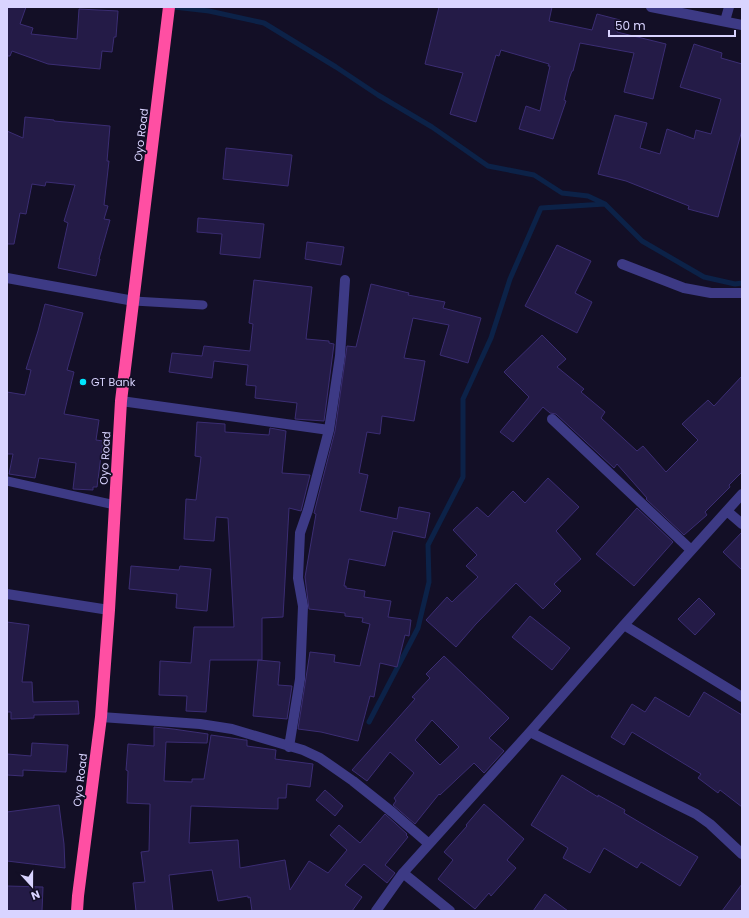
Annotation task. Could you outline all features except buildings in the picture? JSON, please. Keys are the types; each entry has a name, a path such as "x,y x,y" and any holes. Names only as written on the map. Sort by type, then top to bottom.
{"highway":[{"name":"Oyo Road","path":"77,911 101,717 109,610 121,401 169,7"}],"street":[{"path":"651,7 742,25"},
{"path":"725,21 729,7"},
{"path":"622,264 684,288 711,293 742,293"},
{"path":"7,278 134,301"},
{"path":"290,747 300,679 303,606 298,578 300,533 308,510 330,430 340,356 345,280"},
{"path":"121,401 330,430"},
{"path":"552,419 691,550"},
{"path":"376,911 403,872 742,494"},
{"path":"727,511 742,524"},
{"path":"7,594 109,610"},
{"path":"624,625 742,697"},
{"path":"101,717 200,724 232,729 304,750 320,758 392,812 429,844"},
{"path":"530,732 696,814 710,824 742,854"},
{"path":"403,872 450,911"}],"lane":[{"path":"134,301 203,304"},
{"path":"7,481 115,505"}],"waterway":[{"path":"174,7 209,11 264,23 336,67 378,95 432,127 488,166 534,175 562,193 588,196 605,204 642,241 704,277 735,284 742,283"},
{"path":"369,722 418,628 429,582 428,545 463,477 463,399 491,338 510,279 541,208 605,204"}],"place":[{"name":"GT Bank","path":"83,382"}]}
